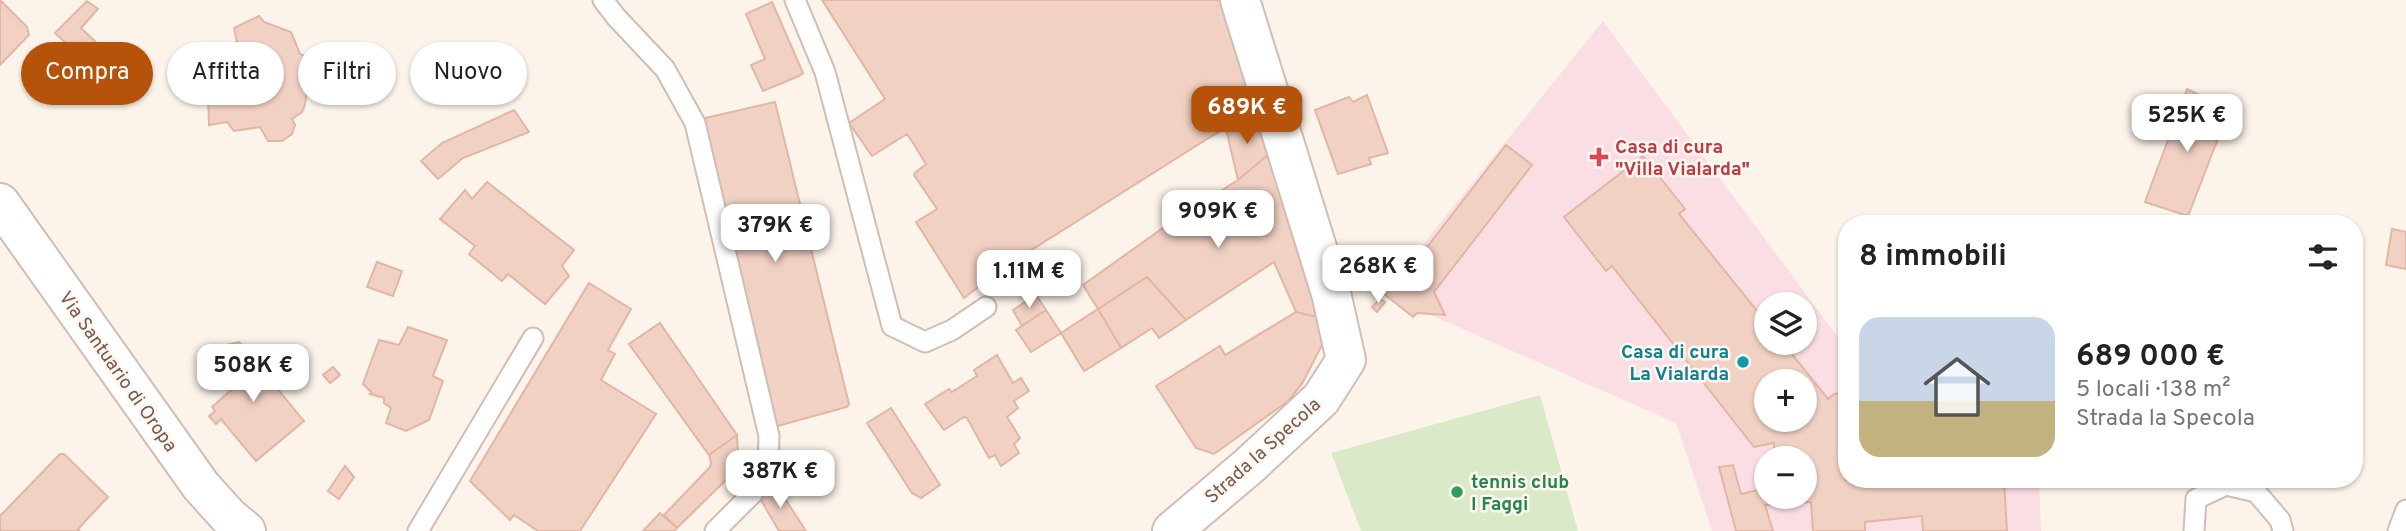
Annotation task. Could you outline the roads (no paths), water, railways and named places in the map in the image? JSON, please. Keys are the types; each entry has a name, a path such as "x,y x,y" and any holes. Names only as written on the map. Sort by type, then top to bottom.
{"street":[{"name":"Strada la Specola","path":"1172,531 1250,465 1321,399 1346,360 1331,293 1240,0"},
{"name":"Via Santuario di Oropa","path":"0,203 201,486 229,517 246,531"}],"lane":[{"path":"603,0 665,69 695,123 769,436 768,466 753,493 715,531"},
{"path":"795,0 825,72 892,326 925,342 952,330 985,307"},
{"path":"418,531 533,338"},
{"path":"2194,531 2196,499 2220,488"},
{"path":"2239,488 2256,492 2280,520 2283,531"},
{"path":"2398,531 2406,510"}],"place":[{"name":"Casa di cura \"Villa Vialarda\"","path":"1599,157"},
{"name":"Casa di cura La Vialarda","path":"1743,362"},
{"name":"tennis club I Faggi","path":"1457,492"}]}
